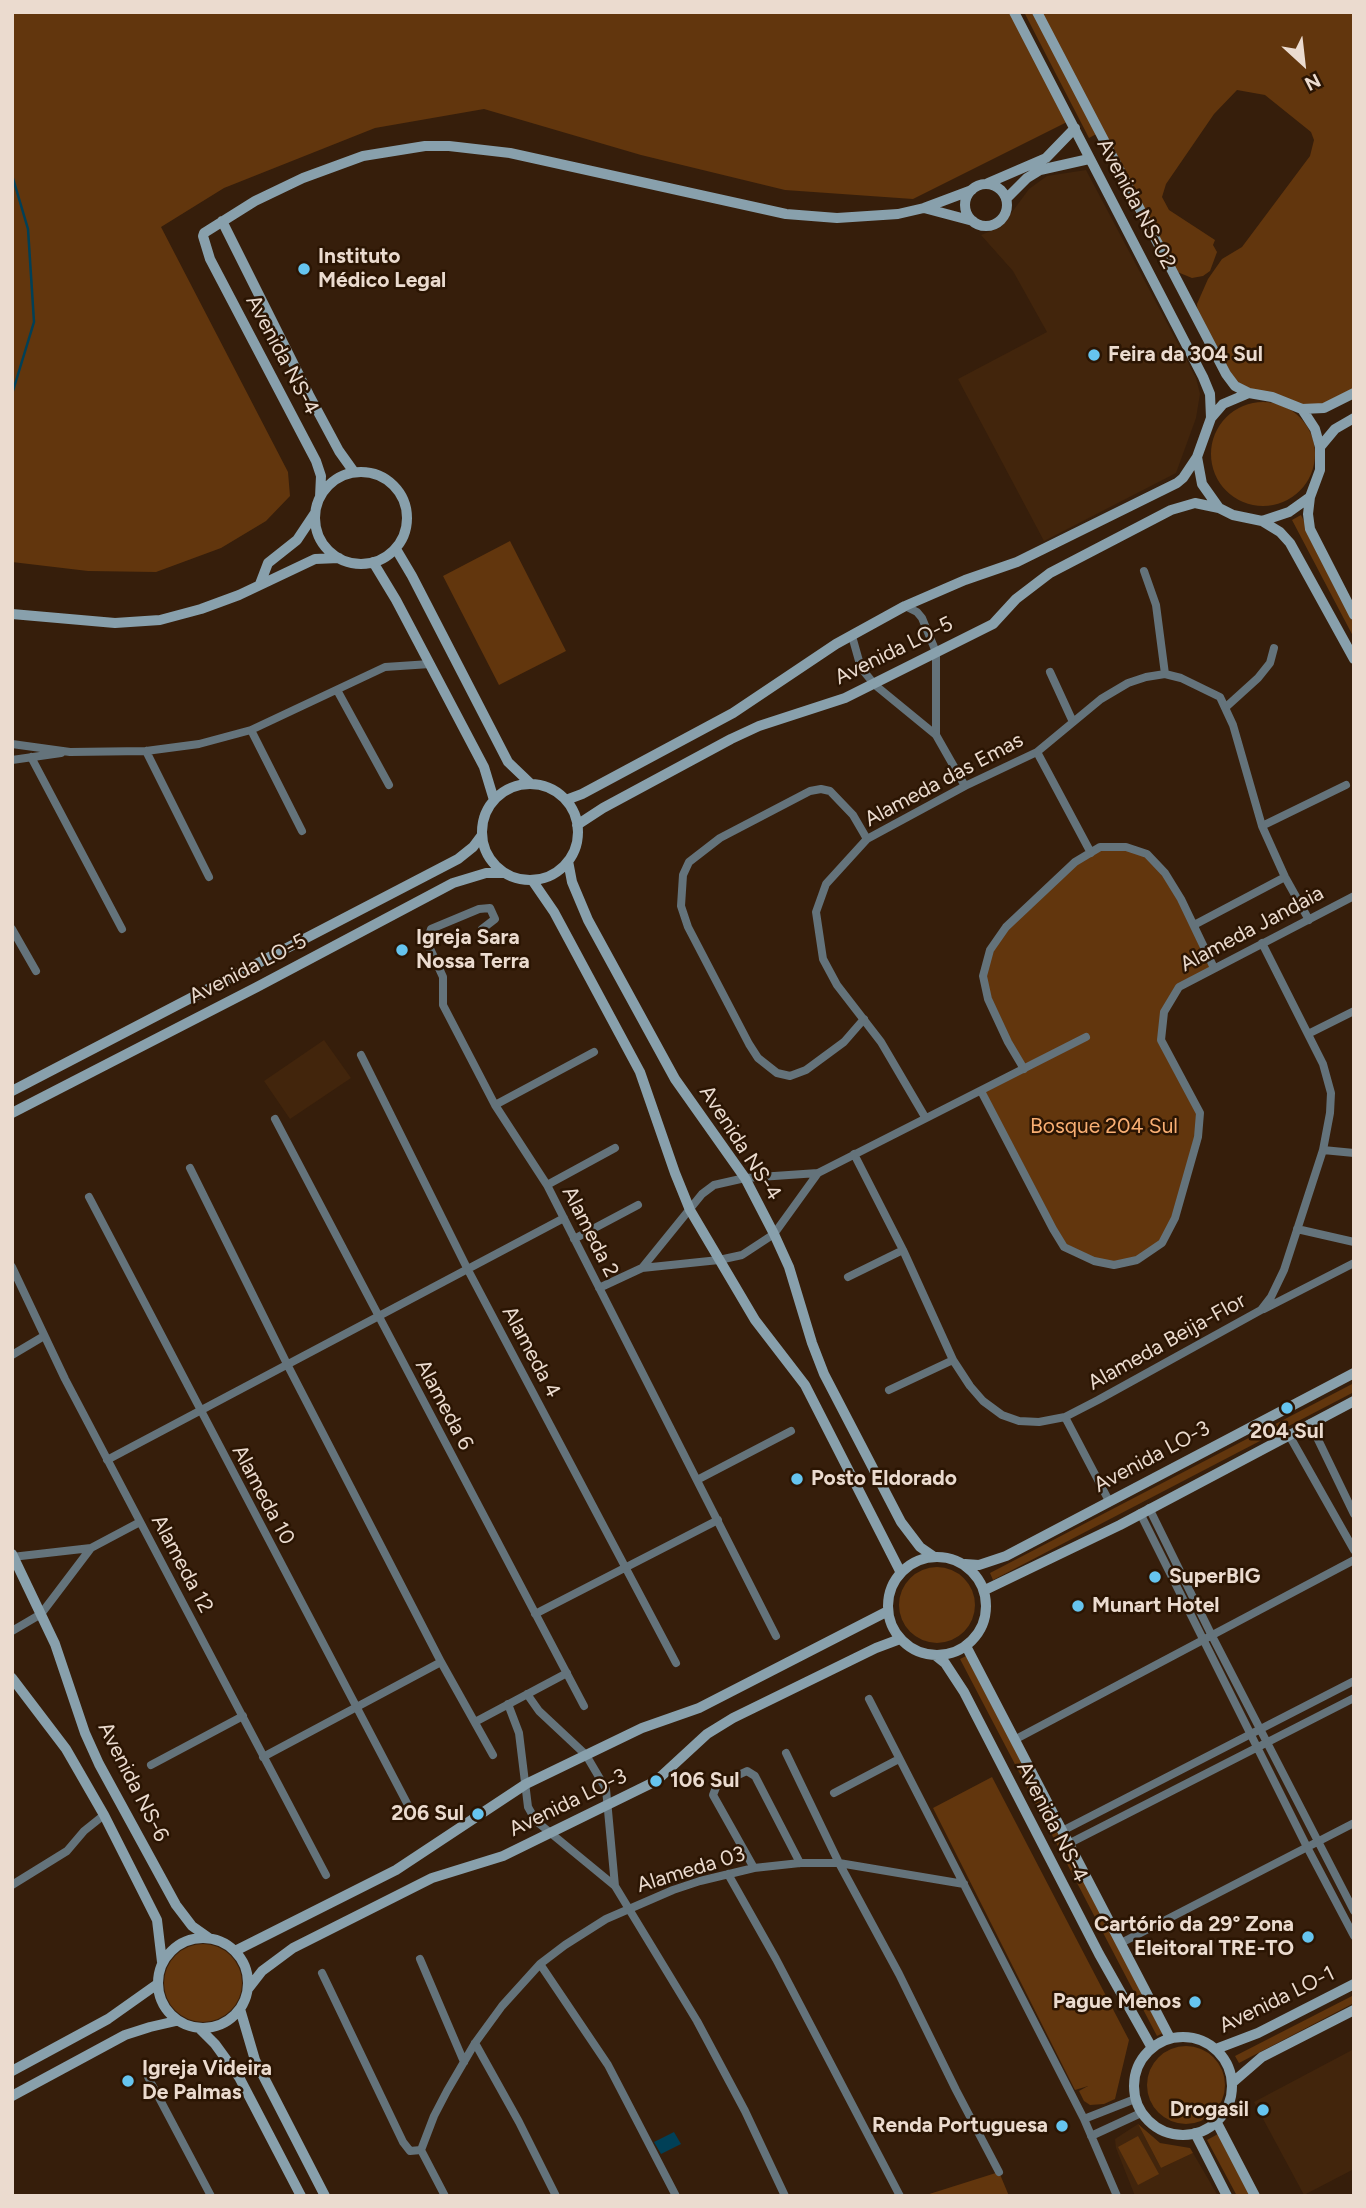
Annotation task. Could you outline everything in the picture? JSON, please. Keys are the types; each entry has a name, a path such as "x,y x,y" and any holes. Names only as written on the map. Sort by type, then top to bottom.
{"street":[{"name":"Avenida NS-02","path":"1014,12 1203,377 1210,394 1211,418"},
{"name":"Avenida NS-02","path":"1037,12 1226,374 1235,386 1249,393"},
{"path":"222,221 291,184 337,164 372,154 425,146 481,148 510,153 786,214 872,218 924,208 1046,158 1075,128"},
{"path":"1006,199 1027,178 1040,170 1089,159"},
{"path":"924,208 985,226 998,222 1006,212 1006,199 996,186 985,184"},
{"path":"972,190 965,206 973,221"},
{"name":"Avenida NS-4","path":"320,497 321,476 316,461 205,248 204,233 222,221 309,395 339,451 354,472"},
{"path":"1354,393 1324,408 1302,409 1272,397 1249,393 1223,404 1211,418 1197,457 1202,484 1219,508 1233,515 1262,521 1280,532 1290,543 1354,659"},
{"path":"1302,409 1315,429 1320,447 1320,470 1310,497 1310,529 1354,615"},
{"path":"1320,447 1335,429 1354,418"},
{"name":"Avenida LO-5","path":"566,800 733,713 852,636 905,606 965,580 1017,562 1158,493 1183,478 1197,457"},
{"path":"261,584 268,563 297,540 315,512 320,497 334,480 354,472 382,476 394,484 402,495 407,509 407,523 404,537 396,549 385,557 373,562 349,563 328,550 320,539 315,526 315,512"},
{"path":"1262,521 1289,512 1310,497"},
{"name":"Avenida LO-5","path":"578,825 603,808 731,739 759,726 821,707 875,685 993,624 1016,599 1051,573 1171,510 1195,503 1219,508"},
{"path":"396,549 508,762 531,784"},
{"path":"12,614 115,623 160,620 201,610 315,559 339,558"},
{"path":"373,562 396,600 484,767 494,800"},
{"path":"1144,571 1156,606 1166,674 1200,686 1220,698 1226,706 1242,751 1262,826 1285,877 1309,919"},
{"path":"905,606 917,611 922,618 936,652 936,735"},
{"path":"852,636 861,668 875,685 936,735 965,786"},
{"path":"1226,706 1258,678 1270,663 1274,648"},
{"path":"12,760 71,752 146,751 199,744 251,730 385,667 430,664"},
{"path":"1050,672 1073,722"},
{"name":"Alameda das Emas","path":"925,1117 892,1059 837,985 823,959 816,912 825,884 867,839 965,786 1037,752 1101,699 1128,683 1166,674"},
{"path":"337,690 389,785"},
{"path":"251,730 302,831"},
{"path":"12,744 71,752"},
{"path":"146,751 209,877"},
{"path":"1037,752 1091,853"},
{"path":"31,757 122,929"},
{"path":"531,784 554,790 566,800 578,825 575,850 552,874 532,880 520,879 505,873 493,863 485,850 482,835 484,817 494,800 511,788 531,784"},
{"path":"1262,826 1346,785"},
{"path":"864,1019 844,1042 807,1070 790,1076 777,1073 758,1058 749,1044 688,927 681,906 683,875 689,862 720,838 810,791 830,791 853,815 867,839"},
{"name":"Avenida LO-5","path":"12,1091 458,859 473,848 482,835"},
{"path":"1024,1069 988,999 983,976 990,950 1006,927 1075,862 1100,848 1126,847 1147,854 1165,873 1214,968"},
{"name":"Avenida NS-4","path":"568,860 572,882 588,920 669,1068 745,1178 774,1234 789,1267 824,1374 901,1522 920,1547 933,1556"},
{"name":"Avenida LO-5","path":"12,1113 257,988 453,883 486,873 505,873"},
{"path":"1194,925 1285,877"},
{"path":"532,880 554,912 640,1072 674,1173 690,1210 755,1320 805,1385 901,1573"},
{"name":"Alameda Jandaia","path":"981,1091 1064,1247 1094,1261 1114,1265 1137,1260 1162,1243 1175,1218 1198,1137 1200,1113 1161,1040 1164,1012 1179,987 1354,896"},
{"name":"Alameda 2","path":"482,929 495,919 490,908 479,909 430,929 427,942 443,976 443,1005 495,1105 547,1185 776,1636"},
{"path":"12,929 36,971"},
{"name":"Alameda Beija-Flor","path":"854,1154 903,1250 953,1360 970,1386 1002,1415 1019,1421 1039,1422 1065,1417 1262,1310 1284,1270 1323,1150 1331,1093 1323,1063 1262,943"},
{"path":"1308,1034 1354,1011"},
{"path":"642,1268 702,1194 714,1185 745,1178 818,1173 1086,1037"},
{"path":"495,1105 594,1052"},
{"name":"Alameda 4","path":"361,1055 468,1270 676,1663"},
{"name":"Alameda 6","path":"275,1119 584,1706"},
{"path":"547,1185 615,1149"},
{"path":"1323,1150 1354,1153"},
{"path":"190,1168 288,1366 441,1661 493,1755"},
{"path":"599,1288 642,1268 742,1255 774,1234 818,1173"},
{"name":"Alameda 10","path":"89,1197 409,1807"},
{"path":"574,1239 638,1205"},
{"path":"107,1460 564,1219"},
{"path":"1297,1229 1354,1242"},
{"path":"848,1277 903,1250"},
{"path":"1262,1310 1354,1263"},
{"name":"Alameda 12","path":"12,1268 107,1460 326,1875"},
{"path":"12,1354 44,1336"},
{"path":"889,1390 953,1360"},
{"name":"Avenida LO-3","path":"965,1564 979,1565 1006,1556 1354,1373"},
{"name":"Avenida LO-3","path":"985,1590 1144,1511 1354,1401"},
{"path":"1065,1417 1109,1501"},
{"path":"1310,1423 1354,1514"},
{"path":"697,1480 791,1431"},
{"path":"1289,1435 1354,1550"},
{"path":"1144,1511 1211,1634 1354,1911"},
{"path":"1144,1511 1202,1639 1354,1936"},
{"path":"535,1614 718,1520"},
{"path":"13,1556 91,1548 140,1522"},
{"path":"12,1631 41,1614 91,1548"},
{"name":"Avenida NS-6","path":"13,1556 63,1662 95,1757 176,1905 192,1926 209,1938"},
{"path":"933,1556 950,1558 965,1564 985,1590 985,1620 978,1634 966,1646 951,1653 925,1654 908,1646 892,1626 888,1611 889,1595 895,1581 918,1560 933,1556"},
{"path":"1016,1739 1354,1560"},
{"name":"Avenida LO-3","path":"235,1951 396,1870 526,1784 642,1728 699,1708 888,1611"},
{"name":"Avenida LO-3","path":"248,1989 273,1960 293,1948 432,1878 503,1856 656,1781 707,1734 733,1718 876,1648 900,1639"},
{"name":"Avenida NS-4","path":"966,1646 1170,2038"},
{"name":"Avenida NS-4","path":"934,1655 945,1663 964,1692 1099,1954 1152,2048"},
{"path":"263,1756 441,1661"},
{"path":"475,1721 567,1673"},
{"name":"Avenida NS-6","path":"12,1678 66,1749 104,1815 157,1920 162,1962"},
{"path":"1064,1830 1354,1681"},
{"path":"527,1694 539,1711 586,1755 606,1789 615,1886"},
{"path":"1070,1843 1354,1698"},
{"path":"869,1699 1084,2119 1117,2196"},
{"path":"508,1704 519,1733 528,1807 536,1821 615,1886 697,2021 745,2111 785,2196"},
{"path":"151,1765 243,1716"},
{"path":"786,1753 839,1863 899,1974 999,2172"},
{"path":"834,1793 899,1759"},
{"path":"754,1868 713,1795 718,1785 747,1771 755,1776 800,1863"},
{"path":"12,1885 67,1851 104,1815"},
{"path":"1121,1943 1354,1823"},
{"name":"Alameda 03","path":"421,2150 434,2116 464,2062 502,2006 540,1965 565,1945 628,1908 673,1889 728,1874 800,1863 839,1863 964,1884"},
{"path":"728,1874 776,1959 900,2196"},
{"path":"12,2096 125,2035 150,2026 176,2021 200,2029 215,2028 229,2021 240,2009 248,1989 248,1975 235,1951 223,1942 209,1938 190,1939 174,1948 162,1962 156,1985 162,2005 176,2021"},
{"path":"421,1959 464,2062"},
{"path":"540,1965 608,2065 676,2196"},
{"path":"322,1973 403,2142 410,2151 421,2150 445,2196"},
{"name":"Avenida LO-1","path":"1216,2049 1247,2038 1354,1984"},
{"path":"12,2071 108,2019 156,1985"},
{"path":"240,2009 255,2060 325,2196"},
{"name":"Avenida LO-1","path":"1232,2083 1255,2061 1354,2010"},
{"path":"200,2029 215,2044 239,2077 301,2196"},
{"path":"1186,2036 1202,2040 1216,2049 1230,2070 1232,2083 1225,2110 1216,2121 1195,2133 1171,2133 1149,2122 1135,2099 1133,2085 1142,2058 1152,2048 1170,2038 1186,2036"},
{"path":"475,2043 556,2196"},
{"path":"148,2077 207,2194"},
{"path":"1084,2119 1135,2099"},
{"path":"1091,2136 1142,2113"},
{"path":"1216,2121 1255,2196"},
{"path":"1195,2133 1227,2196"}],"shaded area":[{"name":"Feira da 304 Sul","path":"1086,170 1196,378 1200,394 1196,418 1176,473 1044,541 958,379 1047,332 1013,271 981,235 1001,227 1029,189 1047,176"},
{"path":"324,1040 351,1078 290,1119 264,1081"},
{"path":"1354,2049 1354,2169 1304,2195 1254,2102"},
{"path":"1138,2124 1161,2168 1193,2153 1218,2196 1135,2196 1115,2139"}],"green space":[{"path":"12,12 1014,12 1071,120 913,199 785,190 641,155 484,109 375,128 224,188 161,227 288,472 290,496 266,521 221,548 156,572 88,571 12,562"},
{"path":"1024,12 1354,12 1354,391 1324,406 1303,406 1237,384 1198,318 1197,304 1208,279 1222,259 1242,247 1310,156 1314,140 1311,132 1265,95 1237,90 1214,114 1166,184 1162,197 1169,210 1215,240 1213,245 1217,252 1210,271 1203,276 1192,278 1175,271 1102,131 1089,138"},
{"path":"1263,402 1283,406 1300,417 1311,434 1315,454 1311,474 1300,491 1283,502 1263,506 1243,502 1226,491 1215,474 1211,454 1215,434 1226,417 1243,406"},
{"path":"1301,515 1354,621 1354,638 1292,520"},
{"path":"510,541 566,651 499,685 443,576"},
{"name":"Bosque 204 Sul","path":"1100,847 1126,847 1147,854 1165,873 1214,968 1179,987 1164,1012 1161,1040 1200,1113 1175,1218 1162,1243 1137,1260 1114,1265 1064,1247 981,1091 1024,1069 1008,1042 983,976 990,950 1006,927 1075,862"},
{"path":"1354,1383 1354,1392 993,1580 990,1573"},
{"path":"937,1567 951,1570 964,1578 972,1591 975,1605 972,1619 964,1632 951,1640 937,1643 923,1640 910,1632 902,1619 899,1605 902,1591 910,1578 923,1570"},
{"path":"966,1656 1163,2033 1157,2036 960,1659"},
{"path":"992,1777 1129,2040 1115,2099 1104,2104 1090,2105 1084,2101 1079,2091 1088,2086 1075,2090 933,1808"},
{"path":"195,1944 211,1944 225,1950 236,1961 242,1975 242,1991 236,2005 225,2016 211,2022 195,2022 181,2016 170,2005 164,1991 164,1975 170,1961 181,1950"},
{"path":"1354,1995 1354,2003 1239,2063 1235,2056"},
{"path":"1186,2046 1201,2049 1218,2063 1225,2085 1222,2100 1208,2117 1186,2124 1171,2121 1154,2107 1147,2085 1150,2070 1164,2053"},
{"path":"1138,2124 1160,2143 1190,2148 1193,2153 1161,2168"},
{"path":"1218,2134 1250,2196 1237,2196 1207,2140"},
{"path":"1138,2136 1159,2174 1138,2185 1118,2147"},
{"path":"999,2172 1009,2196 923,2196"}],"water":[{"path":"674,2132 681,2144 661,2154 654,2142"}],"waterway":[{"path":"12,175 28,229 34,322 12,394"}],"place":[{"name":"Instituto Médico Legal","path":"304,269"},
{"name":"Feira da 304 Sul","path":"1094,355"},
{"name":"Igreja Sara Nossa Terra","path":"402,950"},
{"name":"204 Sul","path":"1287,1408"},
{"name":"Posto Eldorado","path":"797,1479"},
{"name":"SuperBIG","path":"1155,1577"},
{"name":"Munart Hotel","path":"1078,1606"},
{"name":"106 Sul","path":"656,1781"},
{"name":"206 Sul","path":"478,1814"},
{"name":"Cartório da 29° Zona Eleitoral TRE-TO","path":"1308,1937"},
{"name":"Pague Menos","path":"1195,2002"},
{"name":"Igreja Videira De Palmas","path":"128,2081"},
{"name":"Drogasil","path":"1263,2110"},
{"name":"Renda Portuguesa","path":"1062,2126"}]}
